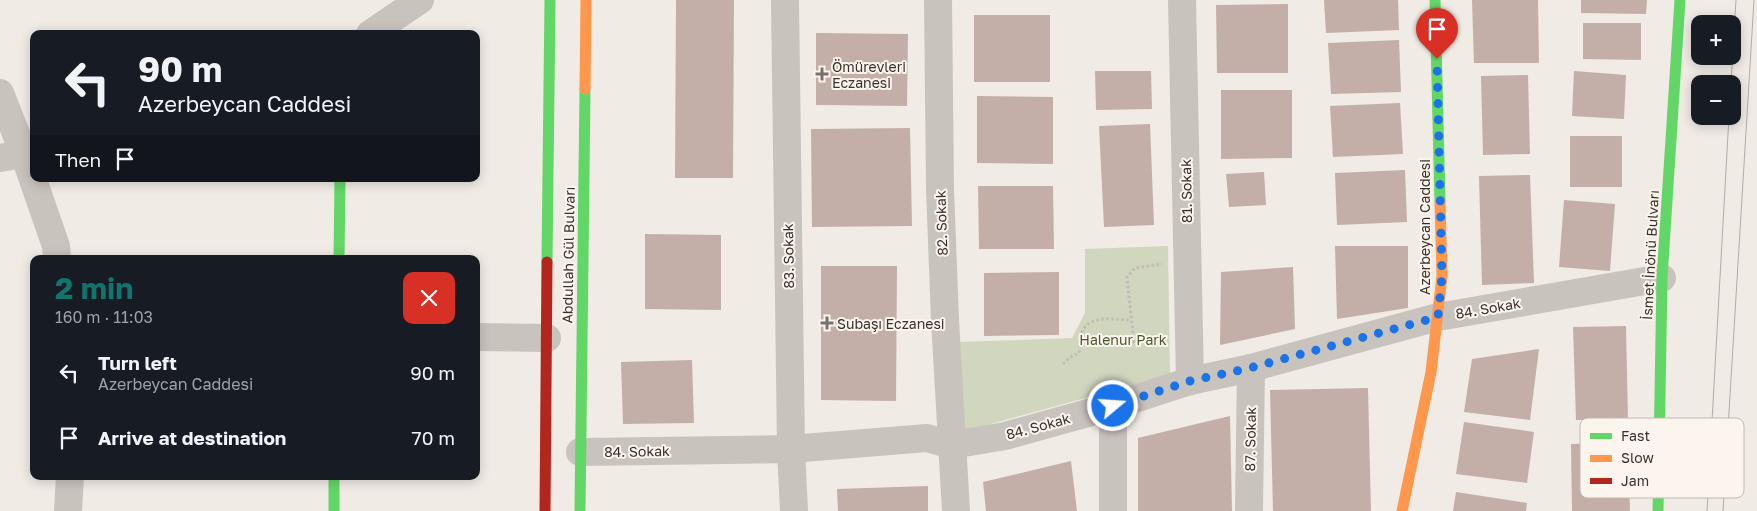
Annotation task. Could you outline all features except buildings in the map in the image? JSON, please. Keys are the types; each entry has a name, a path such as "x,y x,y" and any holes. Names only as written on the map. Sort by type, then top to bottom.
{"main road":[{"name":"Abdullah Gül Bulvarı","path":"545,511 550,0"},
{"name":"Abdullah Gül Bulvarı","path":"580,511 586,0"},
{"name":"Azerbeycan Caddesi","path":"1402,511 1431,372 1442,276 1436,0"},
{"name":"İsmet İnönü Bulvarı","path":"1660,418 1662,278 1680,0"},
{"path":"339,255 340,182"},
{"path":"334,480 334,511"},
{"name":"İsmet İnönü Bulvarı","path":"1658,498 1658,511"}],"street":[{"path":"376,30 420,0"},
{"name":"83. Sokak","path":"785,0 791,449 794,511"},
{"name":"82. Sokak","path":"938,0 940,189 956,511"},
{"name":"81. Sokak","path":"1182,0 1190,381"},
{"path":"0,93 19,155 56,246 57,255"},
{"name":"84. Sokak","path":"580,452 791,449 927,438 952,445 1005,436 1113,406 1190,381 1250,368 1438,317 1662,278"},
{"path":"480,337 547,338"},
{"name":"87. Sokak","path":"1248,511 1250,368"},
{"path":"1113,406 1113,511"},
{"path":"68,511 70,480"}],"path":[{"path":"1134,343 1127,278 1135,268 1187,262"},
{"path":"1063,364 1069,358 1079,353 1083,330 1092,322 1101,319 1131,320"}],"green space":[{"name":"Halenur Park","path":"1168,246 1170,375 965,431 959,342 1072,338 1085,313 1085,249"}],"tram line":[{"path":"1732,75 1736,0"},
{"path":"1729,418 1754,0"},
{"path":"1712,418 1728,125"},
{"path":"1707,511 1708,498"},
{"path":"1723,511 1724,498"}],"traffic: fast":[{"path":"547,262 550,0"},
{"path":"1435,0 1440,202"},
{"path":"1660,418 1662,278 1680,0"},
{"path":"580,511 585,89"},
{"path":"339,255 340,182"},
{"path":"334,480 334,511"},
{"path":"1658,498 1658,511"}],"traffic: slow":[{"path":"585,89 586,0"},
{"path":"1402,511 1431,372 1442,276 1440,202"}],"traffic: jam":[{"path":"545,511 547,262"}],"place":[{"name":"Ömürevleri Eczanesi","path":"822,74"},
{"name":"Subaşı Eczanesi","path":"827,323"}],"route":[{"path":"1113,406 1190,381 1250,368 1438,317 1442,276 1437,59"}]}
